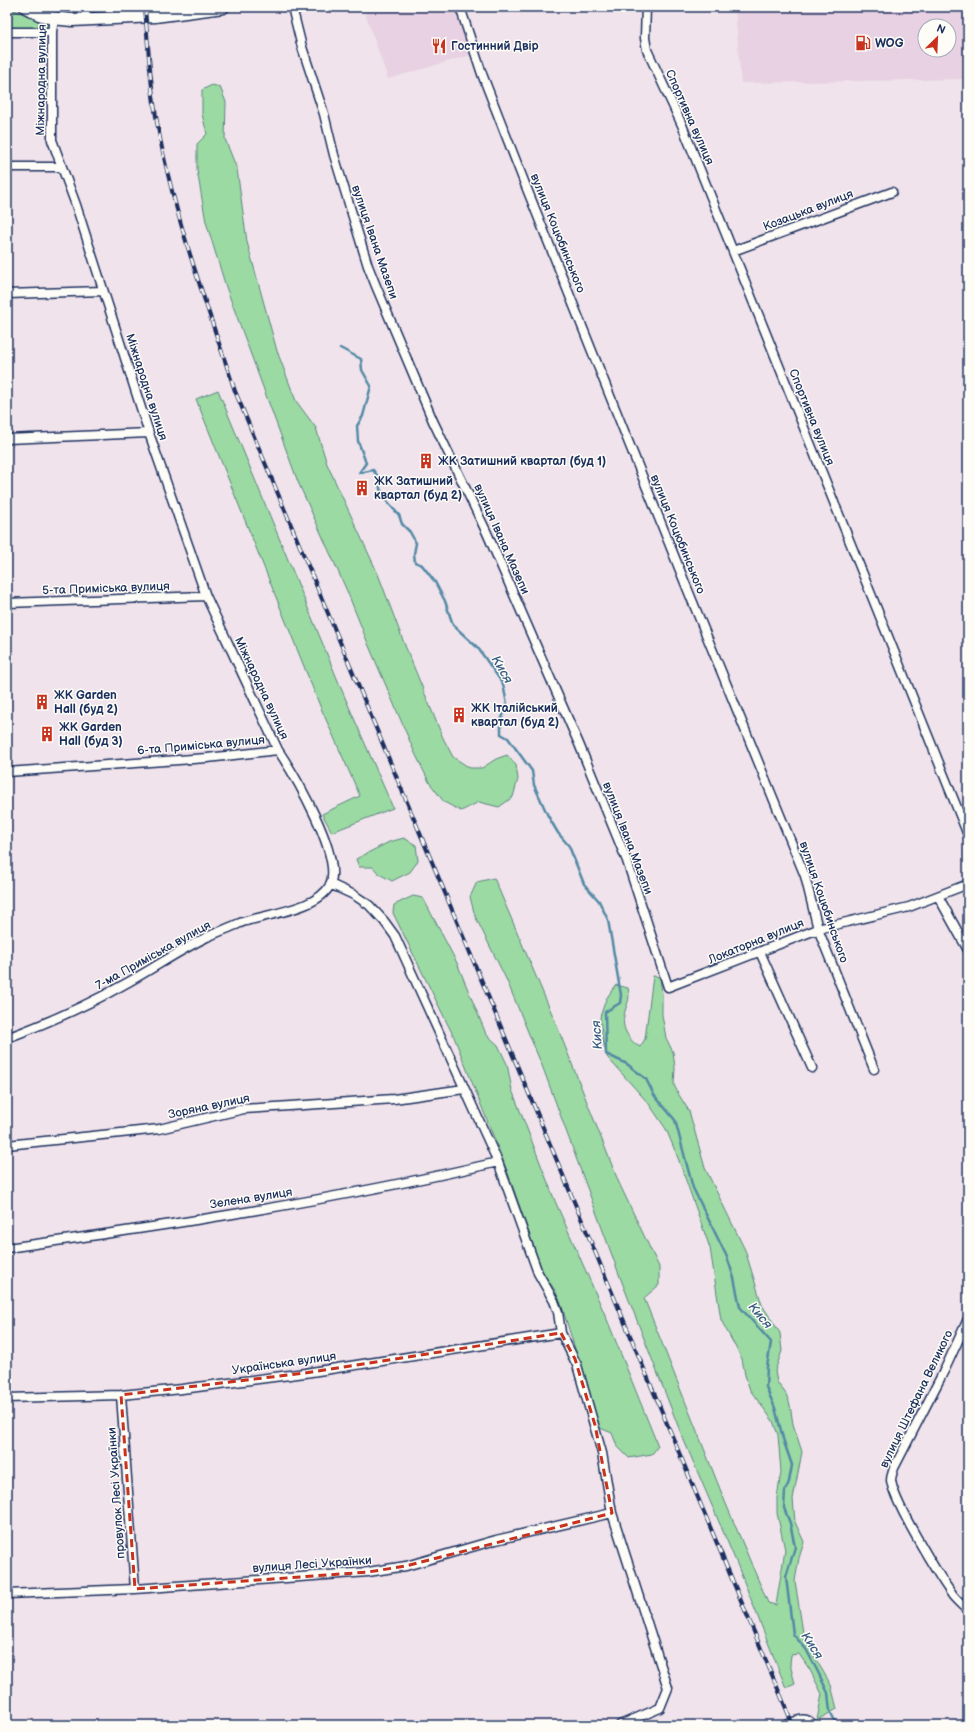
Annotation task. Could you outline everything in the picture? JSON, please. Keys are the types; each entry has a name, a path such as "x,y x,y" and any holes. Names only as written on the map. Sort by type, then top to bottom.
{"street":[{"path":"26,7 39,14 54,18 84,19 155,16 223,7"},
{"path":"46,7 54,18"},
{"path":"84,19 88,7"},
{"name":"вулиця Івана Мазепи","path":"292,7 302,47 324,114 334,155 376,286 433,421 487,533 579,744 627,861 668,988"},
{"name":"вулиця Коцюбинського","path":"460,7 482,74 523,180 690,597 805,876 818,929 874,1069"},
{"name":"Спортивна вулиця","path":"646,7 645,43 647,50 677,114 968,835"},
{"name":"Міжнародна вулиця","path":"54,18 52,32 52,140 76,205 149,433 206,596 278,750 292,771 318,824 332,867 330,884"},
{"path":"7,32 52,32"},
{"path":"7,166 61,166"},
{"name":"Козацька вулиця","path":"733,251 892,192"},
{"path":"7,294 103,291"},
{"path":"7,439 149,433"},
{"name":"5-та Приміська вулиця","path":"7,603 206,596"},
{"name":"6-та Приміська вулиця","path":"7,772 207,758 278,750"},
{"path":"330,884 354,895 369,905 392,932 404,954 498,1162 538,1273 557,1306 561,1333 575,1359 595,1425 605,1466 612,1513 668,1688 660,1708 620,1725"},
{"name":"7-ма Приміська вулиця","path":"7,1038 82,1006 207,937 247,921 306,903 322,895 330,884"},
{"name":"Локаторна вулиця","path":"668,988 818,929 909,907 968,884"},
{"path":"938,896 968,950"},
{"path":"760,952 812,1068"},
{"name":"Зоряна вулиця","path":"7,1145 159,1129 244,1109 394,1099 464,1089"},
{"name":"Зелена вулиця","path":"7,1248 154,1228 334,1197 426,1179 498,1162"},
{"name":"вулиця Штефана Великого","path":"968,1319 945,1369 894,1468 891,1479 902,1507 943,1580 958,1602 968,1611"},
{"name":"Українська вулиця","path":"7,1398 121,1395 182,1389 305,1373 561,1333"},
{"name":"провулок Лесі Українки","path":"121,1395 135,1589"},
{"name":"вулиця Лесі Українки","path":"7,1594 135,1589 368,1572 406,1566 496,1540 612,1513"},
{"path":"786,1725 802,1719 809,1721 813,1725"}],"highlighted area":[{"path":"561,1333 575,1359 595,1425 612,1513 406,1566 368,1572 135,1589 121,1395 305,1373"}],"shaded area":[{"path":"47,7 196,7 54,17"},
{"path":"363,7 459,7 474,54 388,79"},
{"path":"735,7 968,7 968,79 741,83"}],"green space":[{"path":"7,7 50,25 49,28 7,28"},
{"path":"212,85 220,87 226,102 225,139 237,169 247,242 277,351 296,401 316,428 327,464 378,574 404,643 443,738 453,757 470,768 482,768 496,759 507,755 516,765 518,779 513,797 499,807 479,802 461,811 444,802 429,782 414,751 347,591 298,482 226,287 206,222 197,170 197,144 207,134 202,114 202,90"},
{"path":"218,390 343,693 393,808 332,832 322,814 360,796 320,706 196,399"},
{"path":"404,838 416,845 418,861 410,872 392,881 379,874 373,867 359,867 356,859 389,842"},
{"path":"494,878 555,1021 619,1183 659,1267 659,1285 644,1298 726,1504 768,1603 776,1605 785,1550 777,1513 777,1498 781,1472 778,1435 773,1421 750,1390 742,1359 721,1320 710,1248 666,1129 649,1104 607,1057 603,1041 600,1017 606,999 616,985 628,988 629,1000 623,1021 627,1034 636,1045 640,1047 645,1039 653,976 660,977 662,1015 666,1038 673,1052 675,1068 674,1085 689,1111 705,1168 745,1250 762,1305 780,1333 782,1351 775,1371 777,1382 786,1394 790,1405 793,1424 802,1452 793,1499 795,1522 804,1542 799,1558 795,1581 804,1639 831,1685 837,1709 817,1720 822,1694 810,1670 799,1654 791,1655 790,1664 795,1684 786,1688 737,1564 680,1431 620,1277 543,1068 507,981 475,916 470,897 477,882"},
{"path":"413,896 423,898 457,963 486,1034 498,1045 507,1064 512,1090 555,1201 606,1317 658,1446 652,1454 629,1458 617,1446 612,1433 600,1428 561,1304 555,1290 543,1273 508,1173 454,1037 393,913 394,905"}],"waterway":[{"name":"Кися","path":"340,348 361,359 362,370 371,386 363,416 357,426 358,441 366,463 359,473 373,470 379,478 380,489 389,504 399,515 402,524 410,532 416,543 414,554 415,562 422,565 435,582 445,601 453,625 478,648 503,684 507,704 501,721 501,734 508,738 532,771 534,785 548,816 558,833 569,846 584,884 599,901 608,920 621,995 620,1003 605,1012 606,1054 627,1064 646,1079 654,1095 675,1120 693,1188 727,1257 734,1278 740,1307 771,1342 767,1367 766,1387 775,1408 792,1465 789,1482 785,1491 784,1508 790,1523 795,1547 786,1577 793,1634 806,1649 817,1670 828,1693 830,1711 837,1725"}],"railway":[{"path":"145,7 153,93 164,156 191,258 235,391 793,1725"}],"place":[{"name":"WOG","path":"863,43"},
{"name":"Гостинний Двір","path":"439,46"},
{"name":"ЖК Затишний квартал (буд 1)","path":"426,461"},
{"name":"ЖК Затишний квартал (буд 2)","path":"362,488"},
{"name":"ЖК Garden Hall (буд 2)","path":"42,702"},
{"name":"ЖК Італійський квартал (буд 2)","path":"459,715"},
{"name":"ЖК Garden Hall (буд 3)","path":"47,734"}]}
